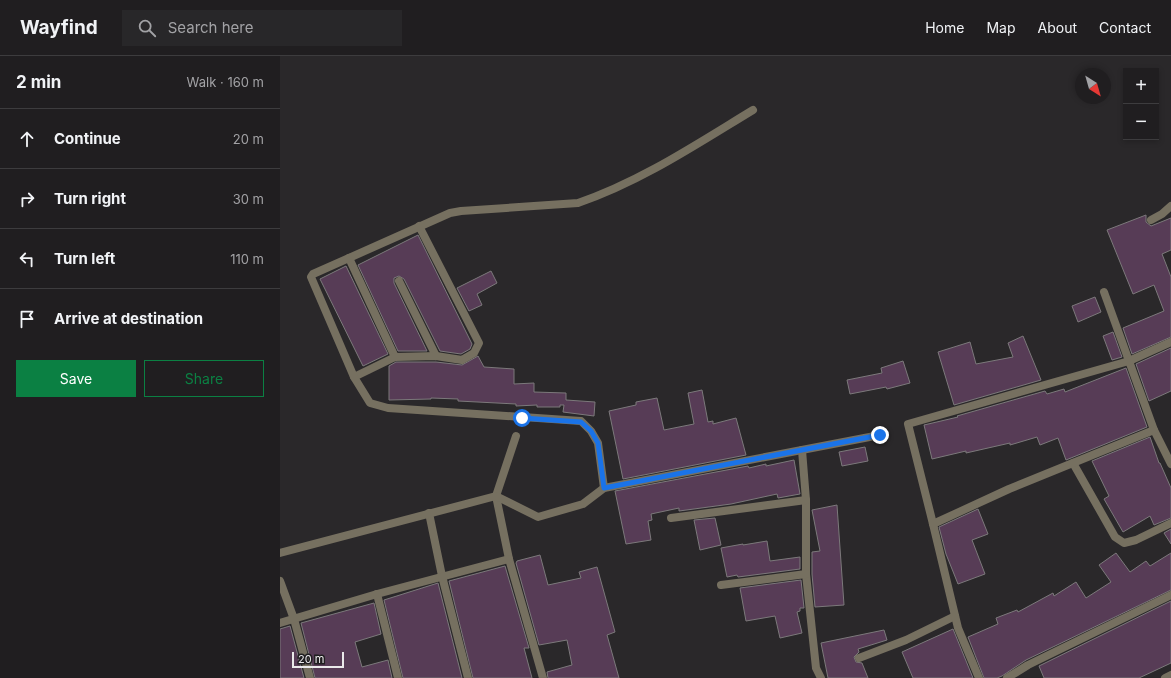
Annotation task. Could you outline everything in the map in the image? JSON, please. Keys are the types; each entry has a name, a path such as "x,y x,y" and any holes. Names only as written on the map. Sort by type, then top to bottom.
{"street":[{"path":"604,488 598,443 591,431 581,422 388,408 370,403 354,377 311,277 314,274 450,213 578,203 594,198 626,184 753,110"},
{"path":"1150,220 1162,214 1171,206"},
{"path":"354,377 395,357 436,356 462,360 474,353 479,343 419,226"},
{"path":"349,258 395,357"},
{"path":"399,281 436,356"},
{"path":"1104,292 1154,430 1169,454 1171,464"},
{"path":"979,678 958,628 908,424 1129,361 1171,342"},
{"path":"933,524 1009,489 1154,430"},
{"path":"280,554 496,496 538,517 583,504 604,488 880,435"},
{"path":"516,436 496,496 509,559 543,678"},
{"path":"802,450 806,500 806,574 816,668 820,678"},
{"path":"1073,463 1115,537 1124,543 1136,540 1171,523"},
{"path":"671,518 806,500"},
{"path":"429,513 442,576 468,678"},
{"path":"280,623 377,594 509,559"},
{"path":"721,585 806,574"},
{"path":"280,581 294,619 310,678"},
{"path":"377,594 398,678"},
{"path":"1007,678 1028,665 1171,595"},
{"path":"859,658 906,640 955,616"},
{"path":"1165,678 1171,675"}],"building":[{"path":"1146,215 1146,222 1151,226 1171,218 1171,250 1162,254 1171,277 1171,337 1132,354 1123,328 1164,311 1154,285 1133,294 1107,230"},
{"path":"418,235 472,344 470,349 461,354 440,351 404,279 399,276 394,278 394,283 427,351 398,351 358,265"},
{"path":"346,266 388,354 363,366 320,279"},
{"path":"491,271 497,283 477,294 482,305 469,311 457,288"},
{"path":"1095,297 1101,312 1078,322 1072,306"},
{"path":"1113,332 1122,357 1112,360 1103,336"},
{"path":"1023,336 1041,380 954,405 938,352 970,342 976,364 1013,357 1008,343"},
{"path":"1171,348 1171,391 1149,401 1136,364"},
{"path":"478,356 484,367 514,369 514,384 534,383 534,392 566,393 566,400 595,402 594,416 563,412 564,405 560,405 560,407 537,407 537,405 516,406 516,404 431,398 389,400 389,366 396,362 436,362 462,365"},
{"path":"903,361 910,383 887,389 886,387 850,394 847,380 882,373 881,368"},
{"path":"1126,368 1147,427 1066,460 1058,438 1040,445 1037,437 1010,445 1010,443 932,459 924,425 958,417 957,416 1045,391 1047,394 1064,389 1065,392"},
{"path":"702,390 708,422 713,421 713,424 736,418 746,455 623,479 609,411 636,405 636,402 657,398 664,430 694,424 688,393"},
{"path":"1150,437 1159,463 1171,488 1171,518 1154,525 1150,516 1123,532 1104,499 1109,496 1092,461"},
{"path":"865,447 868,461 842,466 839,452"},
{"path":"794,460 800,494 778,498 777,494 731,504 679,511 679,508 651,514 652,520 648,521 651,540 626,544 615,491 748,466 749,468 766,464 766,466"},
{"path":"837,505 844,605 815,607 812,552 820,551 812,510"},
{"path":"978,509 988,534 972,540 985,574 958,584 946,554 939,527"},
{"path":"715,518 721,545 700,550 694,520"},
{"path":"1171,529 1171,544 1164,533"},
{"path":"767,541 770,561 800,557 800,569 727,577 721,548"},
{"path":"1116,553 1130,572 1146,561 1150,566 1171,553 1171,590 1026,660 1002,676 997,678 984,678 968,637 998,624 996,618 1017,610 1018,612 1053,593 1054,596 1076,582 1086,598 1111,582 1099,565"},
{"path":"540,555 548,585 581,578 579,572 597,567 615,632 607,635 619,678 548,678 547,672 572,665 567,640 539,645 516,563 517,561"},
{"path":"505,566 529,648 524,648 532,678 473,678 449,581"},
{"path":"801,580 804,608 800,608 800,611 797,612 802,633 780,638 775,616 746,621 740,588"},
{"path":"438,583 462,678 403,678 384,600"},
{"path":"1171,601 1171,663 1139,678 1044,678 1039,666"},
{"path":"374,603 381,634 355,642 362,667 388,660 392,678 315,678 301,623"},
{"path":"290,626 304,678 280,678 280,629"},
{"path":"953,629 973,678 913,678 902,652"},
{"path":"884,630 887,640 858,649 859,652 854,657 856,662 862,663 868,678 828,678 821,643"}],"route":[{"path":"522,418 581,422 591,431 598,443 604,488 880,435"}]}
